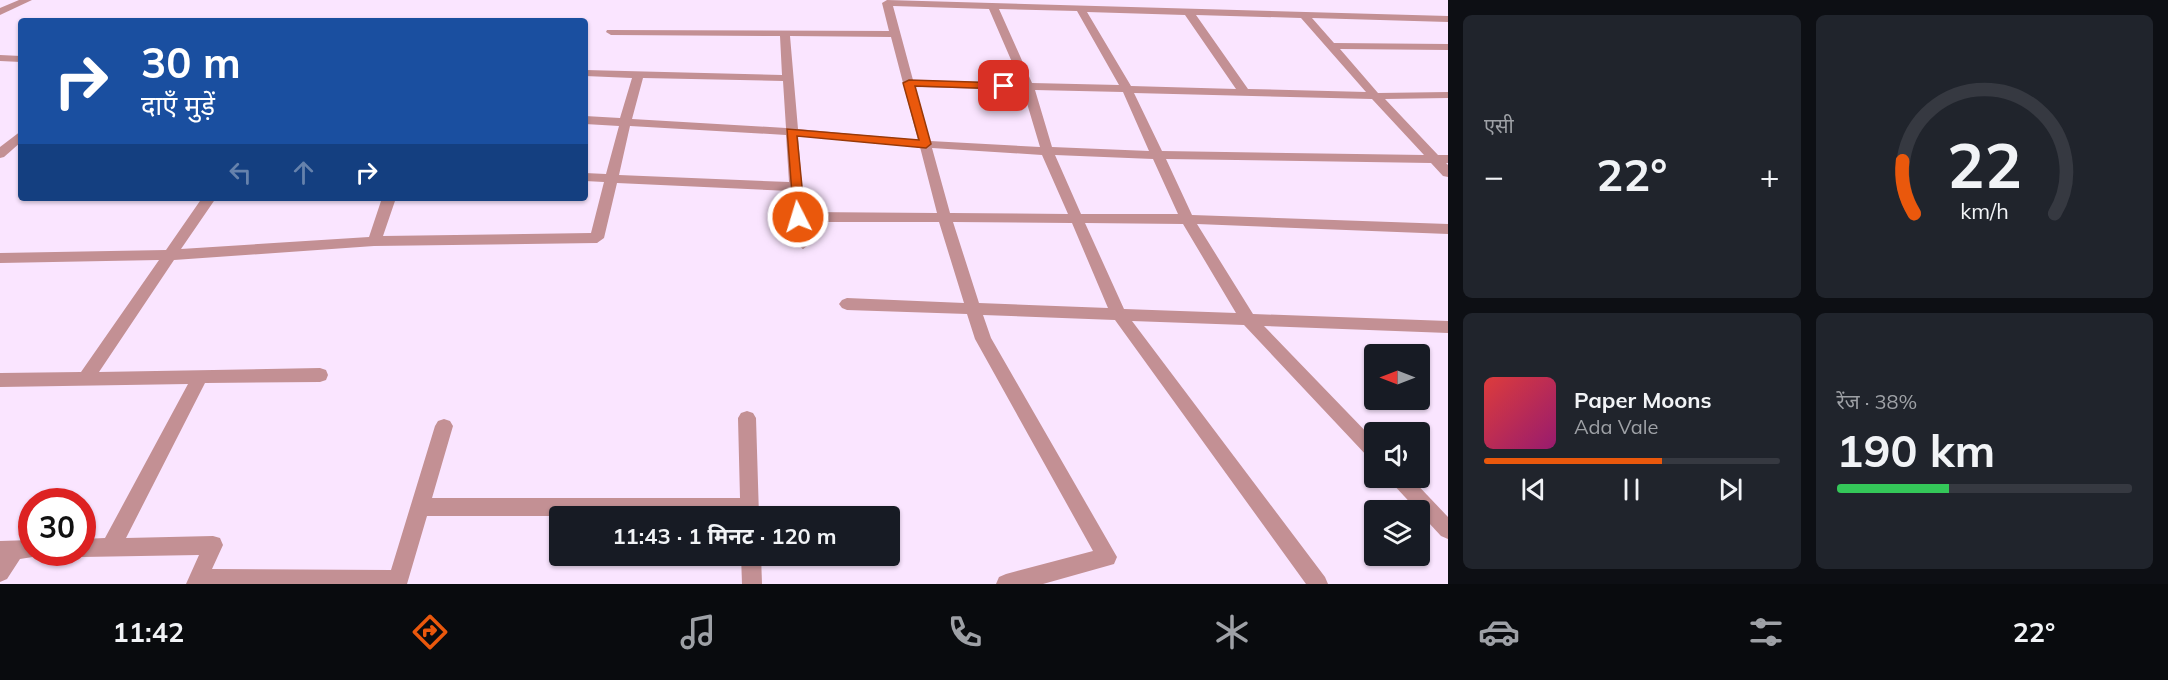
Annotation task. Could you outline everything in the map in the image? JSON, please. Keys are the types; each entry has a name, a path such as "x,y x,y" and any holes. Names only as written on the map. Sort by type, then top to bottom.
{"street":[{"path":"0,12 27,0"},
{"path":"1221,0 1230,12"},
{"path":"1006,584 1107,556 983,339 945,219 887,3 939,2 992,5 1013,3 1080,8 1448,19"},
{"path":"992,5 1028,86 1047,151 1118,313 1318,584"},
{"path":"1080,8 1127,89 1187,219 1248,318 1364,441"},
{"path":"1188,11 1245,93"},
{"path":"1303,14 1375,96 1448,173"},
{"path":"611,32 895,34"},
{"path":"785,34 798,217 803,244"},
{"path":"1330,46 1448,47"},
{"path":"0,58 18,59"},
{"path":"588,73 787,78"},
{"path":"0,258 170,255 374,241 597,238 614,178 624,121 639,74"},
{"path":"909,83 1375,96 1448,95"},
{"path":"588,120 1047,151 1448,159"},
{"path":"0,154 18,138"},
{"path":"588,177 796,187"},
{"path":"85,379 207,201"},
{"path":"374,241 388,201"},
{"path":"798,217 1187,219 1448,229"},
{"path":"847,304 974,307 1448,327"},
{"path":"0,380 320,375"},
{"path":"110,548 200,377"},
{"path":"747,418 750,506"},
{"path":"96,548 213,544 197,581 397,582 444,426"},
{"path":"1408,488 1448,530"},
{"path":"420,507 549,509"},
{"path":"0,572 15,550"},
{"path":"751,566 752,584"}],"route":[{"path":"798,217 791,132 926,144 909,83 1004,86"}]}
